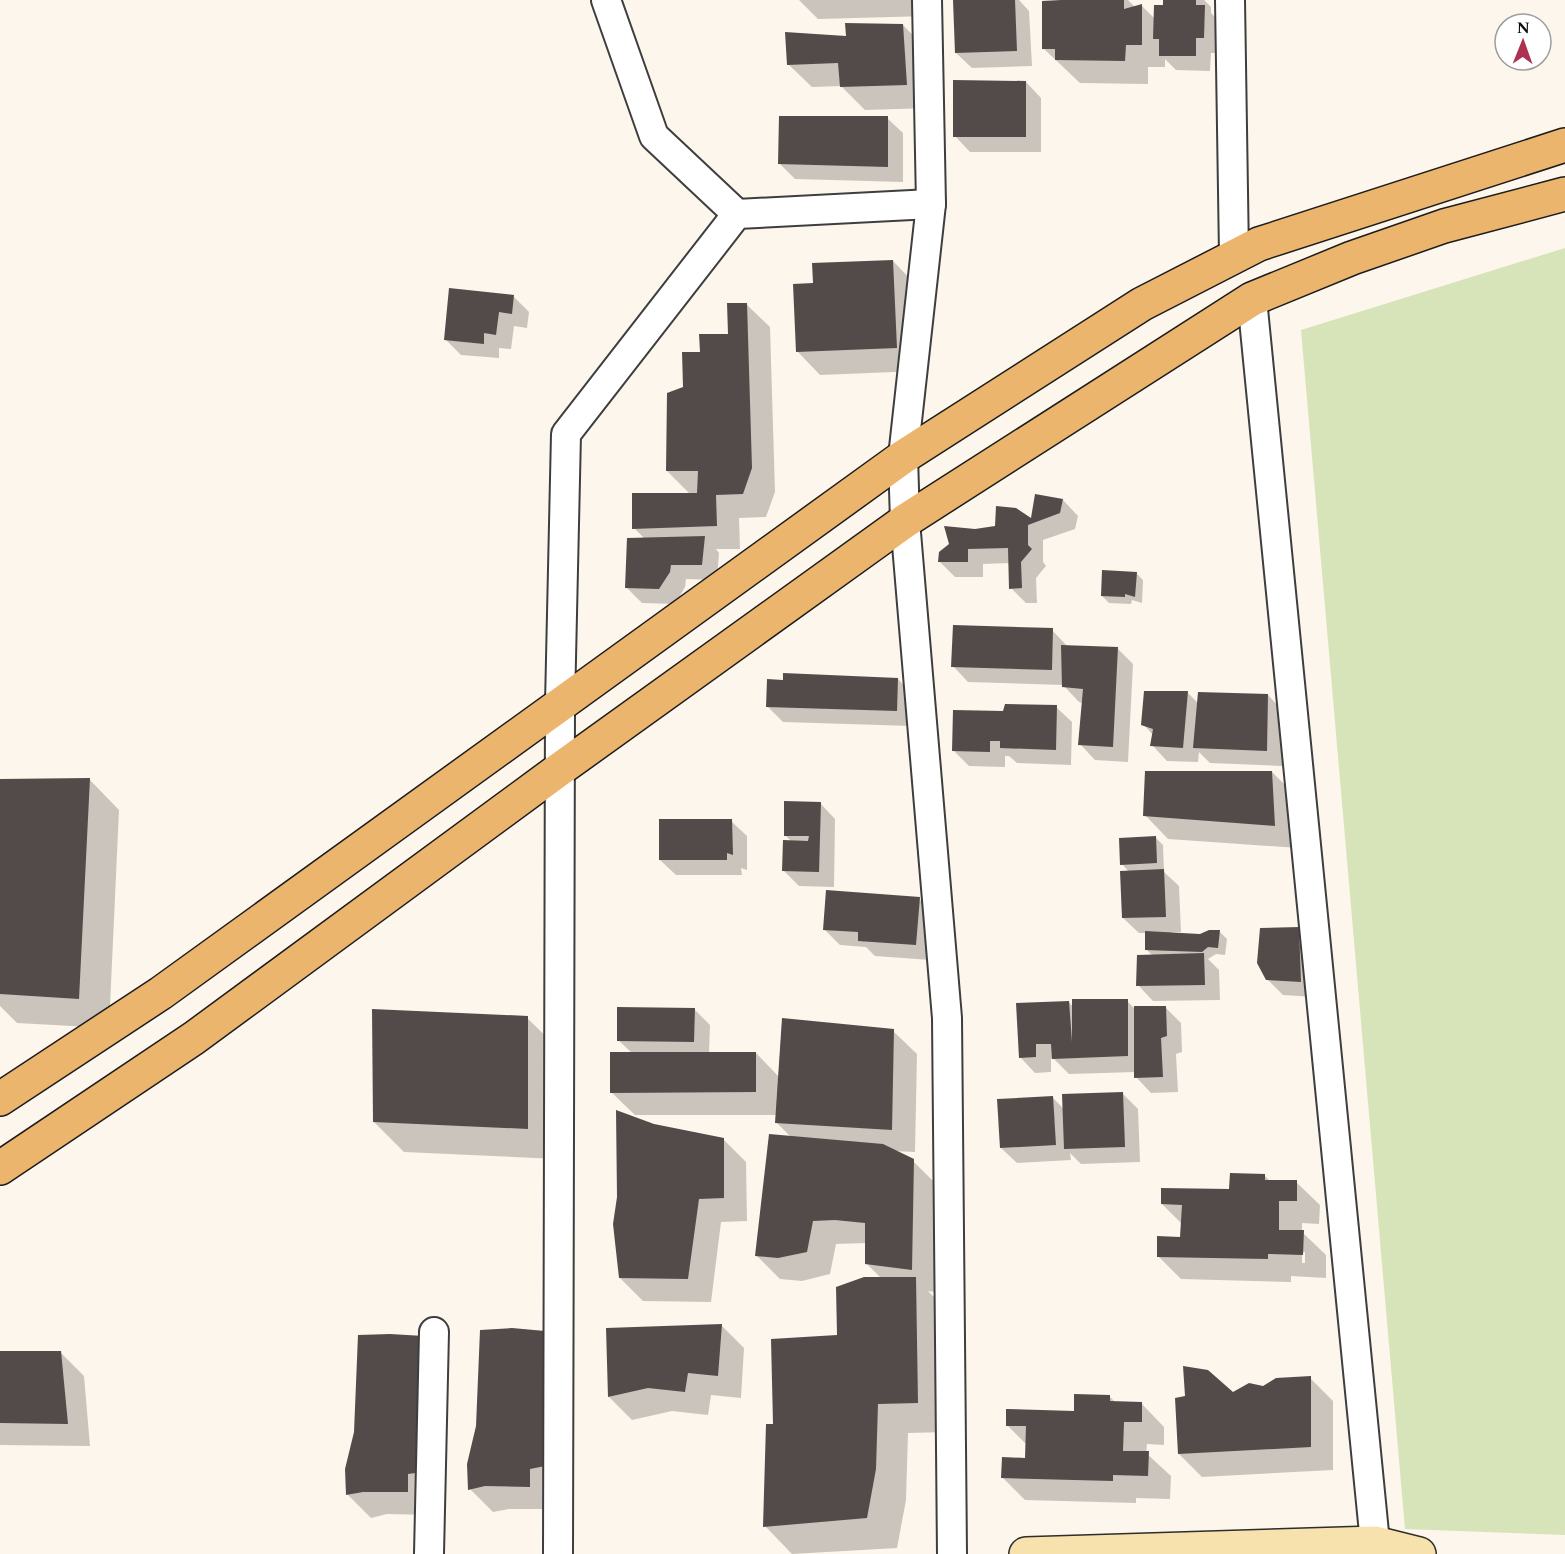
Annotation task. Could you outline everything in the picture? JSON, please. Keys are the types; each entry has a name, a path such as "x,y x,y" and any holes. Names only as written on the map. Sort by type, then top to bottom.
{"main road":[{"path":"0,1099 161,993 903,457 1142,304 1259,244 1565,145"},
{"path":"0,1168 194,1038 560,769 905,521 1252,299 1352,258 1444,226 1565,194"}],"street":[{"path":"606,0 654,136 737,214 931,204"},
{"path":"927,0 931,204 903,457 905,521 947,1018 952,1554"},
{"path":"1230,0 1234,255"},
{"path":"558,1554 560,704 566,434 737,214"},
{"path":"1252,299 1375,1544"},
{"path":"429,1554 434,1332"},
{"path":"1026,1554 1375,1544 1419,1554"}],"green space":[{"path":"1565,248 1565,1535 1405,1529 1301,330"}],"building":[{"path":"953,0 1015,0 1017,51 955,53"},
{"path":"1124,0 1124,9 1142,4 1142,45 1126,45 1125,61 1055,60 1055,49 1042,49 1042,1"},
{"path":"1163,0 1196,0 1196,5 1205,5 1204,38 1196,38 1196,56 1159,56 1159,39 1153,39 1154,5 1163,5"},
{"path":"845,23 903,24 907,85 840,87 838,63 787,65 785,32 846,36"},
{"path":"953,80 1026,81 1026,137 953,137"},
{"path":"779,116 888,116 888,167 778,164"},
{"path":"893,260 897,348 796,352 793,284 813,283 812,263"},
{"path":"449,288 514,295 512,314 499,312 496,335 484,333 484,344 444,340"},
{"path":"727,303 747,303 752,468 743,494 716,495 717,526 632,529 632,493 697,493 698,471 666,471 667,393 683,387 682,352 700,352 699,334 728,334"},
{"path":"1035,494 1063,499 1060,513 1028,525 1028,545 1032,549 1021,562 1022,588 1009,589 1008,548 968,549 968,562 938,562 939,552 949,544 944,526 975,529 995,526 996,506 1016,508 1031,518"},
{"path":"705,536 702,565 671,565 670,572 659,589 625,588 627,538"},
{"path":"1102,570 1137,572 1135,597 1125,594 1125,597 1101,596"},
{"path":"953,625 1053,628 1052,670 951,667"},
{"path":"1061,645 1118,647 1113,747 1078,745 1083,689 1062,687"},
{"path":"783,673 898,678 897,711 766,707 767,679 783,680"},
{"path":"1144,691 1188,691 1183,748 1150,746 1153,729 1141,725"},
{"path":"1198,692 1268,694 1267,751 1193,748"},
{"path":"1005,704 1057,705 1056,750 1000,748 1000,741 990,741 990,752 952,751 953,710 1003,711"},
{"path":"1145,771 1272,771 1275,826 1143,816"},
{"path":"90,778 79,999 0,994 0,779"},
{"path":"784,801 821,802 819,872 782,871 783,840 808,841 809,836 784,836"},
{"path":"659,819 732,819 733,855 727,853 727,860 659,860"},
{"path":"1156,836 1157,863 1120,865 1119,838"},
{"path":"1164,869 1166,917 1122,918 1120,871"},
{"path":"826,890 920,897 916,945 858,941 858,932 823,930"},
{"path":"1299,927 1301,982 1266,980 1257,963 1260,928"},
{"path":"1209,930 1220,930 1218,948 1208,947 1202,952 1145,950 1145,931 1200,934"},
{"path":"1204,953 1205,985 1136,986 1137,955"},
{"path":"1072,999 1128,999 1128,1056 1052,1059 1051,1044 1036,1044 1036,1057 1019,1058 1016,1003 1069,1001 1072,1042"},
{"path":"1134,1006 1166,1006 1167,1036 1161,1038 1163,1077 1134,1078"},
{"path":"617,1007 695,1008 694,1042 617,1041"},
{"path":"372,1009 528,1016 528,1129 373,1122"},
{"path":"782,1018 894,1029 892,1130 775,1123"},
{"path":"610,1052 756,1052 756,1092 610,1093"},
{"path":"1123,1092 1125,1147 1064,1149 1062,1094"},
{"path":"1053,1096 1056,1145 1000,1148 997,1099"},
{"path":"616,1110 654,1124 724,1138 724,1198 699,1199 688,1279 619,1278 613,1224 617,1197"},
{"path":"769,1134 883,1144 914,1159 912,1270 865,1264 865,1223 835,1220 813,1221 807,1252 778,1258 755,1256"},
{"path":"1230,1173 1265,1174 1265,1180 1297,1180 1297,1201 1279,1201 1279,1230 1304,1230 1303,1255 1268,1254 1268,1259 1157,1257 1157,1236 1180,1237 1182,1205 1161,1204 1161,1188 1229,1189"},
{"path":"864,1277 916,1277 918,1403 878,1404 876,1469 867,1518 763,1527 766,1424 773,1424 771,1339 837,1335 836,1287"},
{"path":"722,1324 718,1376 688,1373 685,1392 648,1388 608,1397 606,1328"},
{"path":"512,1328 545,1331 545,1466 530,1469 530,1487 485,1486 468,1490 467,1464 476,1426 480,1330"},
{"path":"358,1335 424,1336 423,1472 408,1474 408,1492 363,1492 346,1495 345,1469 354,1432"},
{"path":"0,1351 61,1351 68,1424 0,1423"},
{"path":"1183,1366 1208,1370 1233,1392 1249,1383 1263,1386 1276,1378 1311,1376 1311,1447 1178,1454 1175,1398 1185,1396"},
{"path":"1074,1394 1110,1395 1110,1401 1142,1402 1142,1422 1124,1422 1123,1451 1149,1451 1148,1476 1113,1475 1113,1481 1001,1478 1002,1457 1025,1458 1026,1426 1006,1426 1006,1409 1074,1411"}]}
